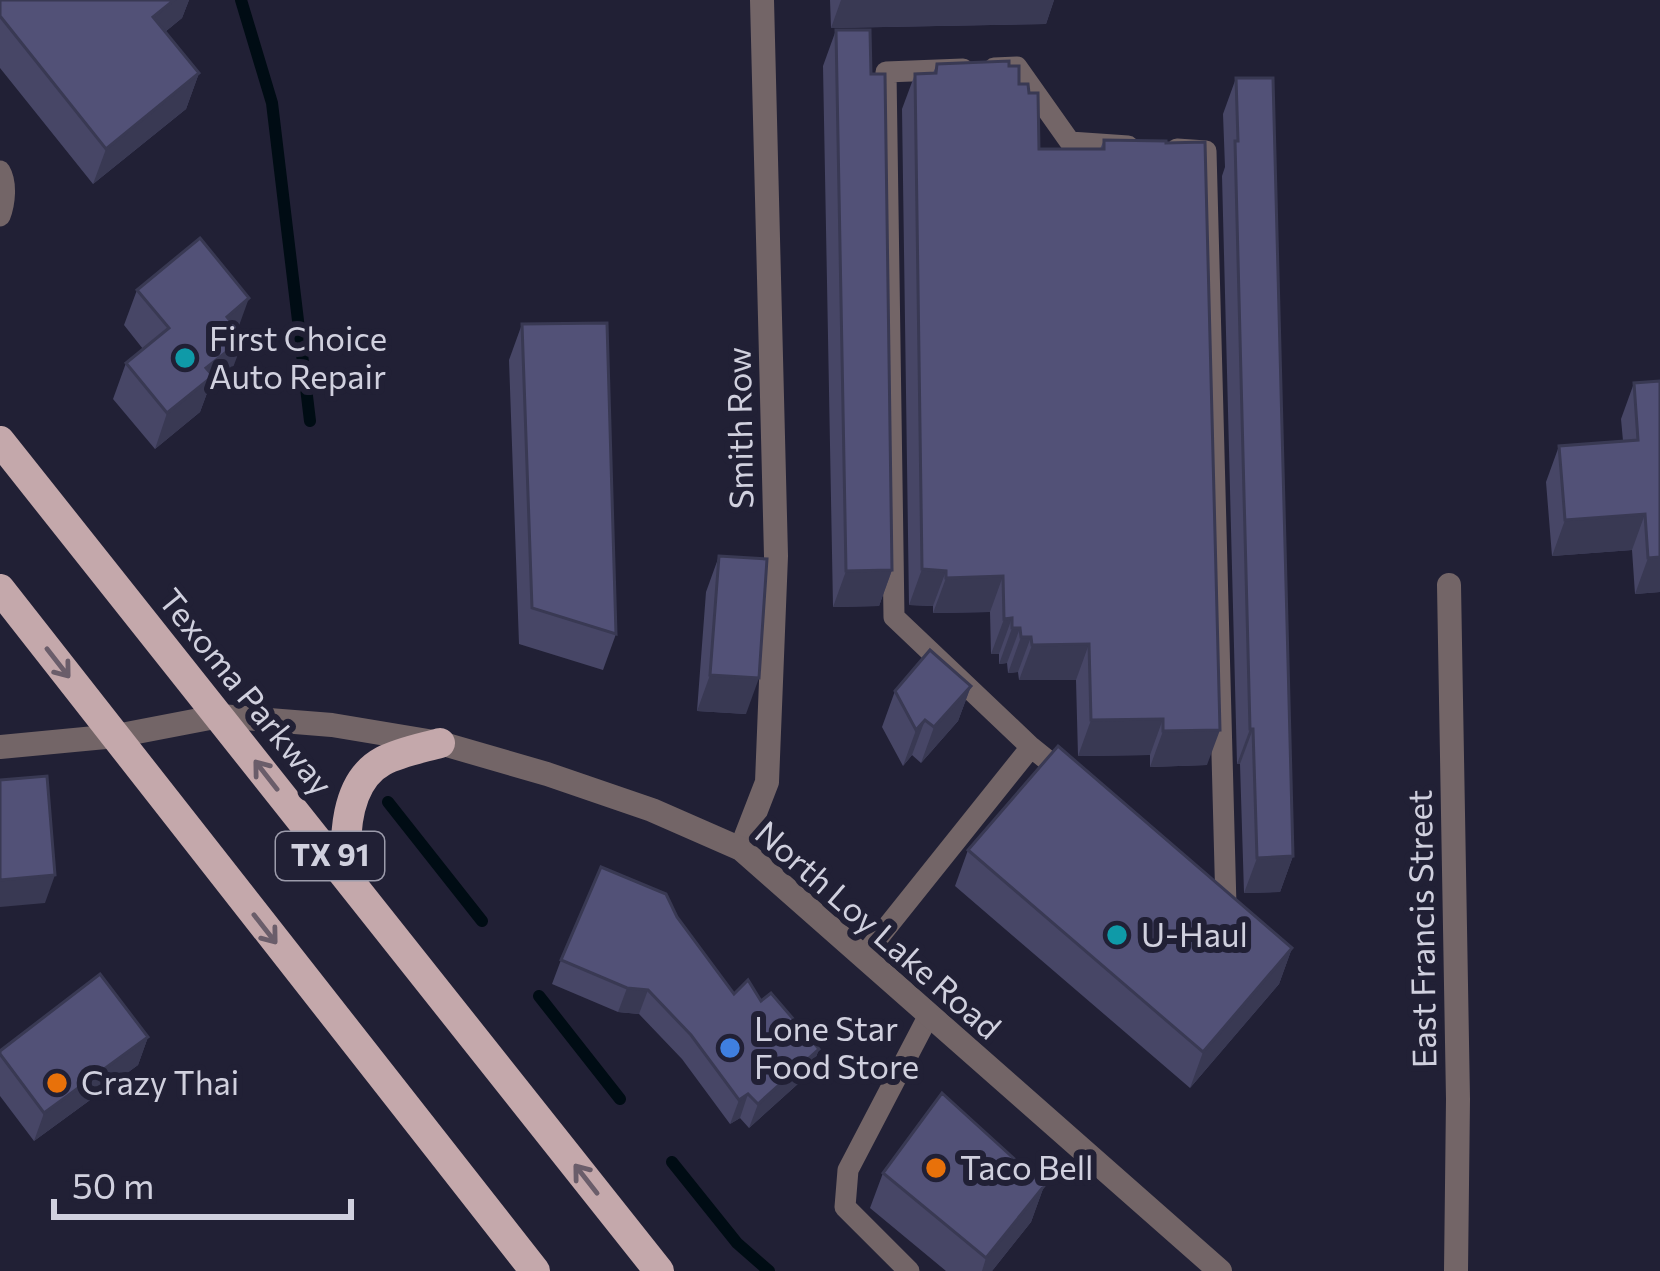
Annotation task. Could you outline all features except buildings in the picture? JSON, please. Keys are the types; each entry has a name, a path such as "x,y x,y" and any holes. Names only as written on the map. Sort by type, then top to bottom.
{"main road":[{"name":"Texoma Parkway","path":"0,441 659,1271"},
{"name":"TX 91","path":"0,589 535,1271"},
{"path":"347,877 344,841 349,816 369,771 385,759 440,742"}],"street":[{"name":"Smith Row","path":"741,849 767,782 776,556 762,0"},
{"name":"East Francis Street","path":"1449,585 1458,1099 1456,1271"},
{"name":"North Loy Lake Road","path":"0,747 116,736 220,716 332,725 440,742 652,810 741,849 1220,1271"}],"lane":[{"path":"1084,790 1031,747 894,617 886,72 1017,68 1070,142 1206,151 1226,906 1190,877"},
{"path":"0,171 4,206 0,217"},
{"path":"863,957 1031,747"},
{"path":"909,1271 845,1208 848,1170 928,1015"}],"waterway":[{"path":"241,0 272,103 310,421"},
{"path":"388,802 482,921"},
{"path":"539,996 620,1099"},
{"path":"672,1162 737,1243 769,1271"}],"place":[{"name":"First Choice Auto Repair","path":"185,358"},
{"name":"U-Haul","path":"1117,935"},
{"name":"Lone Star Food Store","path":"730,1048"},
{"name":"Crazy Thai","path":"57,1083"},
{"name":"Taco Bell","path":"936,1168"}]}
